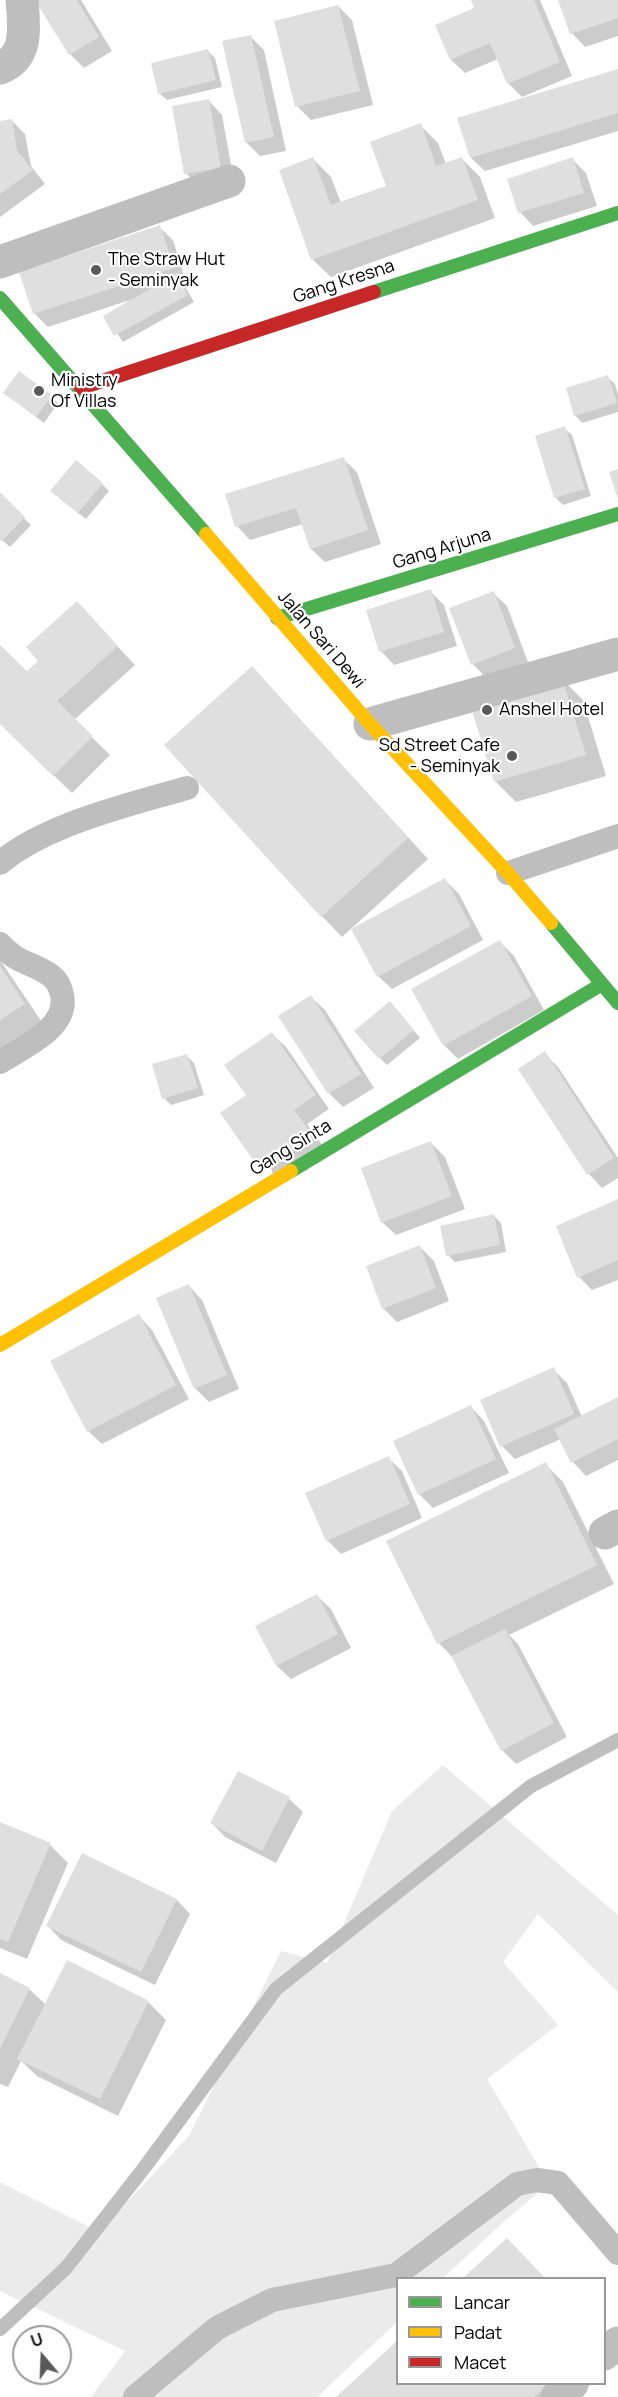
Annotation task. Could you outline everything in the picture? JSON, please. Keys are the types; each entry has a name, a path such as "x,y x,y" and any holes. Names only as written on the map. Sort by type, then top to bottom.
{"street":[{"path":"0,68 9,65 23,45 25,32 22,0"},
{"path":"0,262 229,181"},
{"name":"Gang Kresna","path":"81,388 618,213"},
{"name":"Jalan Sari Dewi","path":"0,298 81,388 370,724 508,873 618,1003"},
{"name":"Gang Arjuna","path":"277,618 618,514"},
{"path":"370,724 618,654"},
{"name":"Gang Sinta","path":"0,1345 602,984"},
{"path":"606,2352 618,2343"},
{"path":"557,2397 571,2385"}],"lane":[{"path":"0,863 15,851 53,832 123,807 187,788"},
{"path":"508,873 618,836"},
{"path":"0,944 15,960 47,973 58,983 63,1008 60,1018 51,1027 0,1062"},
{"path":"135,2397 216,2328 272,2300 396,2275 517,2184 537,2180 558,2183 618,2253"}],"shaded area":[{"path":"443,1765 618,1915 618,1992 538,1914 503,1962 558,2025 487,2079 549,2184 509,2217 444,2277 396,2277 396,2323 317,2397 91,2397 125,2351 0,2291 0,2182 99,2232 189,2136 281,1951 327,1963 392,1811"}],"building":[{"path":"38,0 77,0 99,37 69,55 36,2"},
{"path":"471,0 534,0 560,62 507,84 490,43 450,60 435,25 474,8"},
{"path":"558,0 618,0 618,18 570,34"},
{"path":"338,5 360,91 295,107 274,21"},
{"path":"251,35 274,137 245,143 222,41"},
{"path":"208,49 216,80 158,94 151,63"},
{"path":"618,69 618,113 470,158 457,118"},
{"path":"209,99 221,168 184,174 172,106"},
{"path":"12,119 17,151 33,170 0,194 0,121"},
{"path":"421,123 436,166 462,157 478,200 311,260 279,170 313,157 331,205 386,186 370,142"},
{"path":"573,157 584,193 518,213 507,179"},
{"name":"The Straw Hut - Seminyak","path":"160,225 174,268 33,314 19,272"},
{"path":"176,274 188,295 114,336 103,316"},
{"path":"19,371 52,395 36,417 3,393"},
{"path":"608,375 617,403 574,416 566,388"},
{"path":"565,426 585,489 554,498 535,436"},
{"path":"344,457 368,530 310,549 296,508 235,527 225,494"},
{"path":"76,460 103,483 78,513 50,491"},
{"path":"618,469 618,499 609,472"},
{"path":"0,492 25,517 2,541 0,540"},
{"path":"431,589 444,632 379,652 366,610"},
{"path":"494,591 515,648 471,665 449,608"},
{"path":"77,601 118,646 57,701 93,736 53,776 0,724 0,645 27,671 38,661 26,647"},
{"path":"252,666 408,838 321,917 164,745"},
{"path":"562,678 586,755 494,782 470,704"},
{"path":"445,878 471,926 377,977 351,929"},
{"path":"500,940 532,996 443,1046 411,989"},
{"path":"0,966 25,1004 0,1020"},
{"path":"311,995 361,1074 328,1094 278,1016"},
{"path":"390,1001 414,1030 379,1059 354,1031"},
{"path":"272,1032 316,1095 294,1110 313,1135 261,1171 220,1113 246,1095 224,1065"},
{"path":"545,1051 614,1158 587,1175 518,1069"},
{"path":"187,1054 198,1088 162,1099 152,1064"},
{"path":"431,1141 452,1196 381,1223 361,1168"},
{"path":"618,1199 618,1260 577,1278 556,1226"},
{"path":"494,1214 500,1245 446,1256 440,1226"},
{"path":"420,1245 436,1288 382,1309 366,1266"},
{"path":"189,1284 227,1375 194,1389 156,1298"},
{"path":"139,1314 176,1385 87,1432 50,1361"},
{"path":"554,1367 574,1414 500,1447 480,1400"},
{"path":"618,1397 618,1439 571,1463 554,1429"},
{"path":"471,1405 496,1459 418,1495 393,1441"},
{"path":"389,1456 410,1504 326,1541 305,1493"},
{"path":"546,1462 597,1565 437,1644 386,1541"},
{"path":"317,1594 338,1634 276,1666 255,1626"},
{"path":"505,1629 554,1723 501,1751 451,1656"},
{"path":"238,1771 290,1797 262,1851 210,1823"},
{"path":"0,1822 51,1843 8,1942 0,1939"},
{"path":"82,1853 177,1899 141,1972 46,1926"},
{"path":"67,1960 149,2001 100,2099 17,2059"},
{"path":"0,1973 30,1988 0,2049"},
{"path":"507,2238 544,2277 464,2277"},
{"path":"396,2342 396,2385 548,2385 534,2397 336,2397"}],"waterway":[{"path":"0,2329 66,2268 144,2168 276,1989 531,1786 618,1740"}],"traffic: fast":[{"path":"374,292 618,213"},
{"path":"0,298 206,534"},
{"path":"277,618 618,514"},
{"path":"551,923 618,1003"},
{"path":"291,1171 602,984"}],"traffic: slow":[{"path":"206,534 370,724 508,873 551,923"},
{"path":"0,1345 291,1171"}],"traffic: jam":[{"path":"81,388 374,292"}],"place":[{"name":"The Straw Hut - Seminyak","path":"96,270"},
{"name":"Ministry Of Villas","path":"39,391"},
{"name":"Anshel Hotel","path":"487,710"},
{"name":"Sd Street Cafe - Seminyak","path":"512,756"}]}
